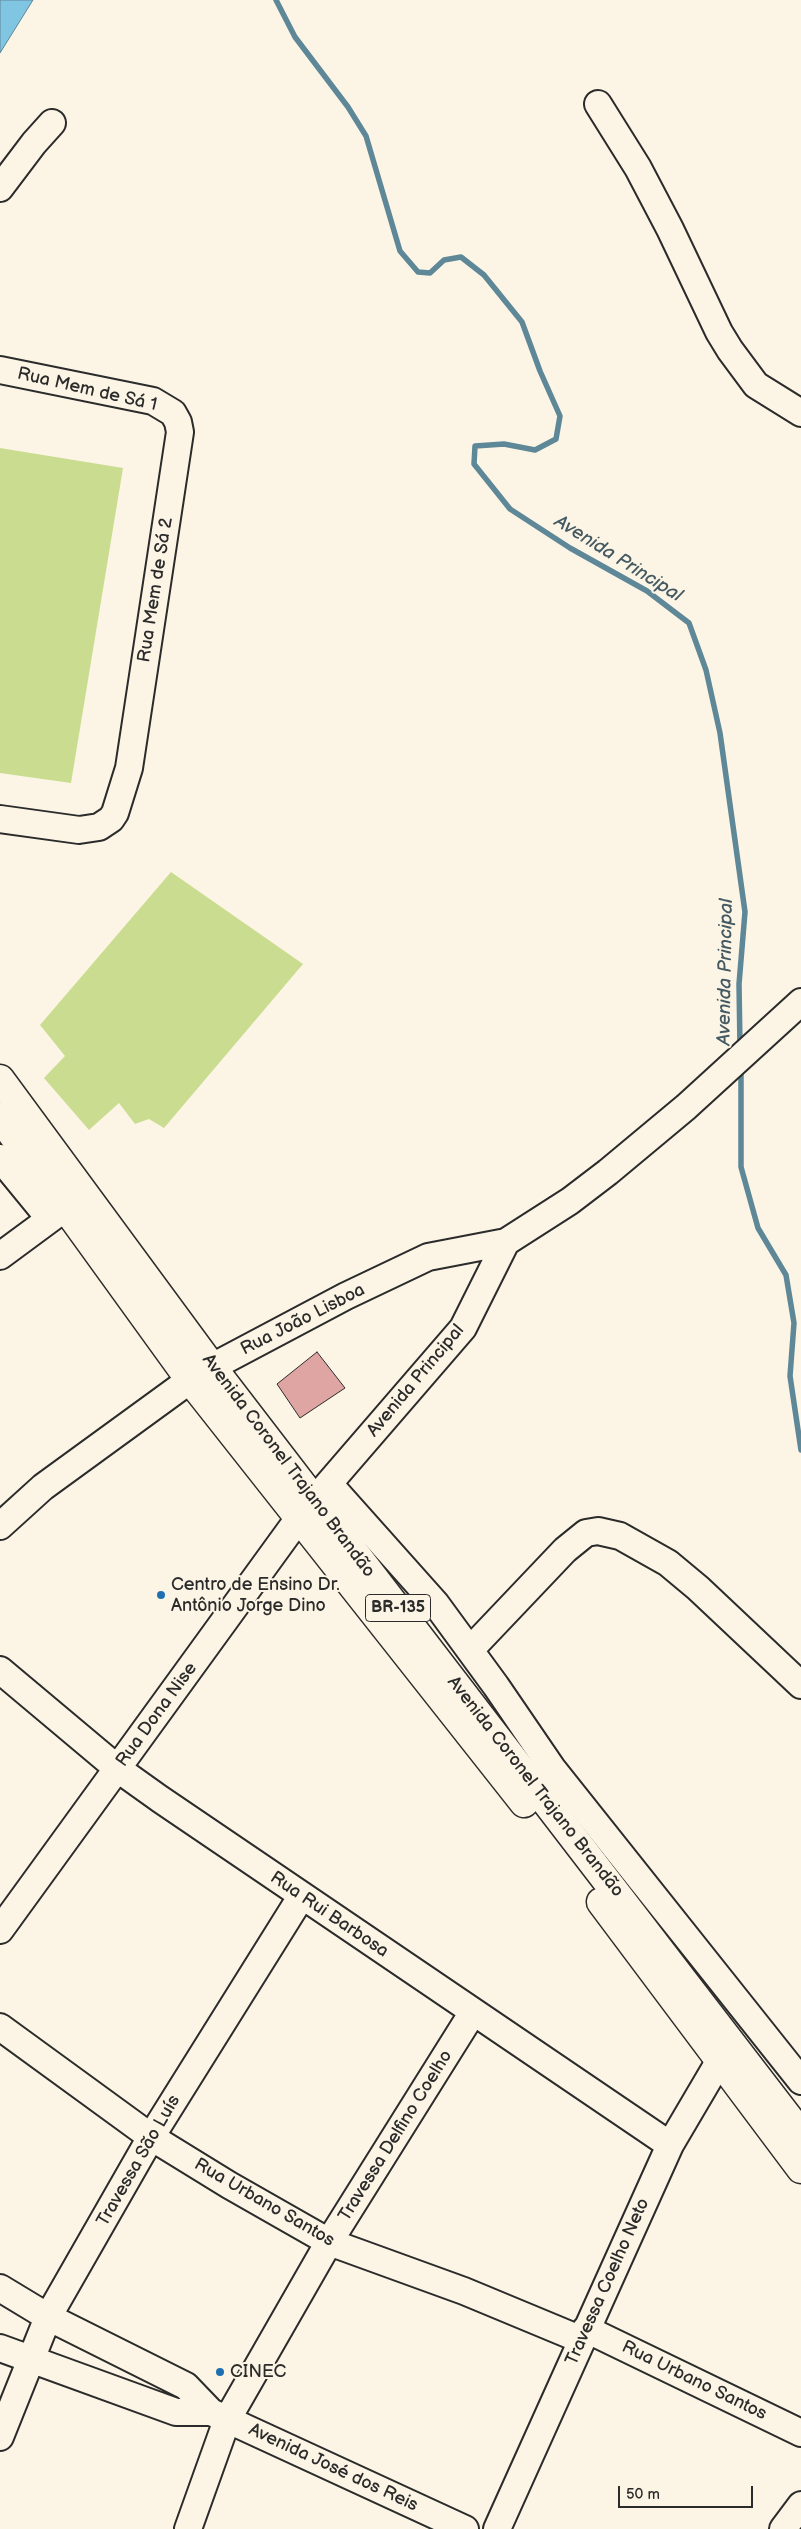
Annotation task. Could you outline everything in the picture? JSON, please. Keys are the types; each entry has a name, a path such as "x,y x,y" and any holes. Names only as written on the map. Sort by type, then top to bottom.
{"main road":[{"name":"Avenida Coronel Trajano Brandão","path":"0,1079 66,1206"},
{"name":"Avenida Coronel Trajano Brandão","path":"0,1117 66,1206 201,1373 314,1501 580,1873 725,2050 801,2134"},
{"name":"Avenida Coronel Trajano Brandão","path":"725,2050 801,2170"}],"street":[{"path":"598,104 638,168 670,229 718,332 756,385 801,414"},
{"path":"0,188 34,143 52,123"},
{"name":"Rua Mem de Sá 1","path":"0,370 153,401 172,413"},
{"name":"Rua Mem de Sá 2","path":"0,819 79,830 98,827 111,819 115,813 129,768 180,432 178,422 172,413"},
{"path":"506,1242 593,1184 686,1107 801,1002"},
{"path":"0,1158 66,1206 0,1256"},
{"name":"Rua João Lisboa","path":"0,1526 43,1487 201,1373 346,1296 428,1258 506,1242"},
{"name":"Avenida Principal","path":"314,1501 463,1328 506,1242"},
{"name":"Avenida Coronel Trajano Brandão","path":"314,1501 436,1604 552,1768 801,2081"},
{"name":"Rua Dona Nise","path":"0,1930 314,1501"},
{"name":"Avenida Coronel Trajano Brandão","path":"470,1650 565,1550 586,1534 598,1531 620,1536 668,1563 698,1588 801,1685"},
{"name":"Rua Rui Barbosa","path":"0,1670 118,1769 301,1897 670,2145"},
{"name":"Travessa São Luís","path":"0,2437 48,2318 151,2137 301,1897"},
{"name":"Travessa Delfino Coelho","path":"188,2529 219,2416 473,2012"},
{"name":"Rua Urbano Santos","path":"0,2027 151,2137 244,2194 329,2242 584,2334 801,2433"},
{"name":"Travessa Coelho Neto","path":"497,2529 670,2145 725,2050"},
{"name":"Avenida José dos Reis","path":"0,2288 48,2318 186,2386 219,2416 465,2529"},
{"path":"0,2348 30,2361 176,2412 219,2416"},
{"path":"783,2529 801,2505"}],"green space":[{"path":"0,448 123,468 71,783 0,773"},
{"path":"171,872 303,964 164,1128 149,1119 135,1124 119,1103 89,1130 44,1078 65,1056 40,1025"}],"water":[{"path":"0,0 33,0 0,53"}],"building":[{"path":"317,1352 345,1388 300,1418 277,1384"}],"waterway":[{"name":"Avenida Principal","path":"276,0 295,37 348,107 366,136 400,251 418,272 430,273 444,260 461,257 484,275 522,322 540,371 560,416 556,439 535,450 504,444 475,446 474,464 510,509 570,548 647,591 689,623 706,670 720,733 745,912 739,984 740,1047"},
{"name":"Avenida Principal","path":"741,1069 741,1167 758,1228 786,1275 794,1323 790,1376 801,1450"}],"place":[{"name":"Centro de Ensino Dr. Antônio Jorge Dino","path":"161,1595"},
{"name":"CINEC","path":"220,2372"}]}
